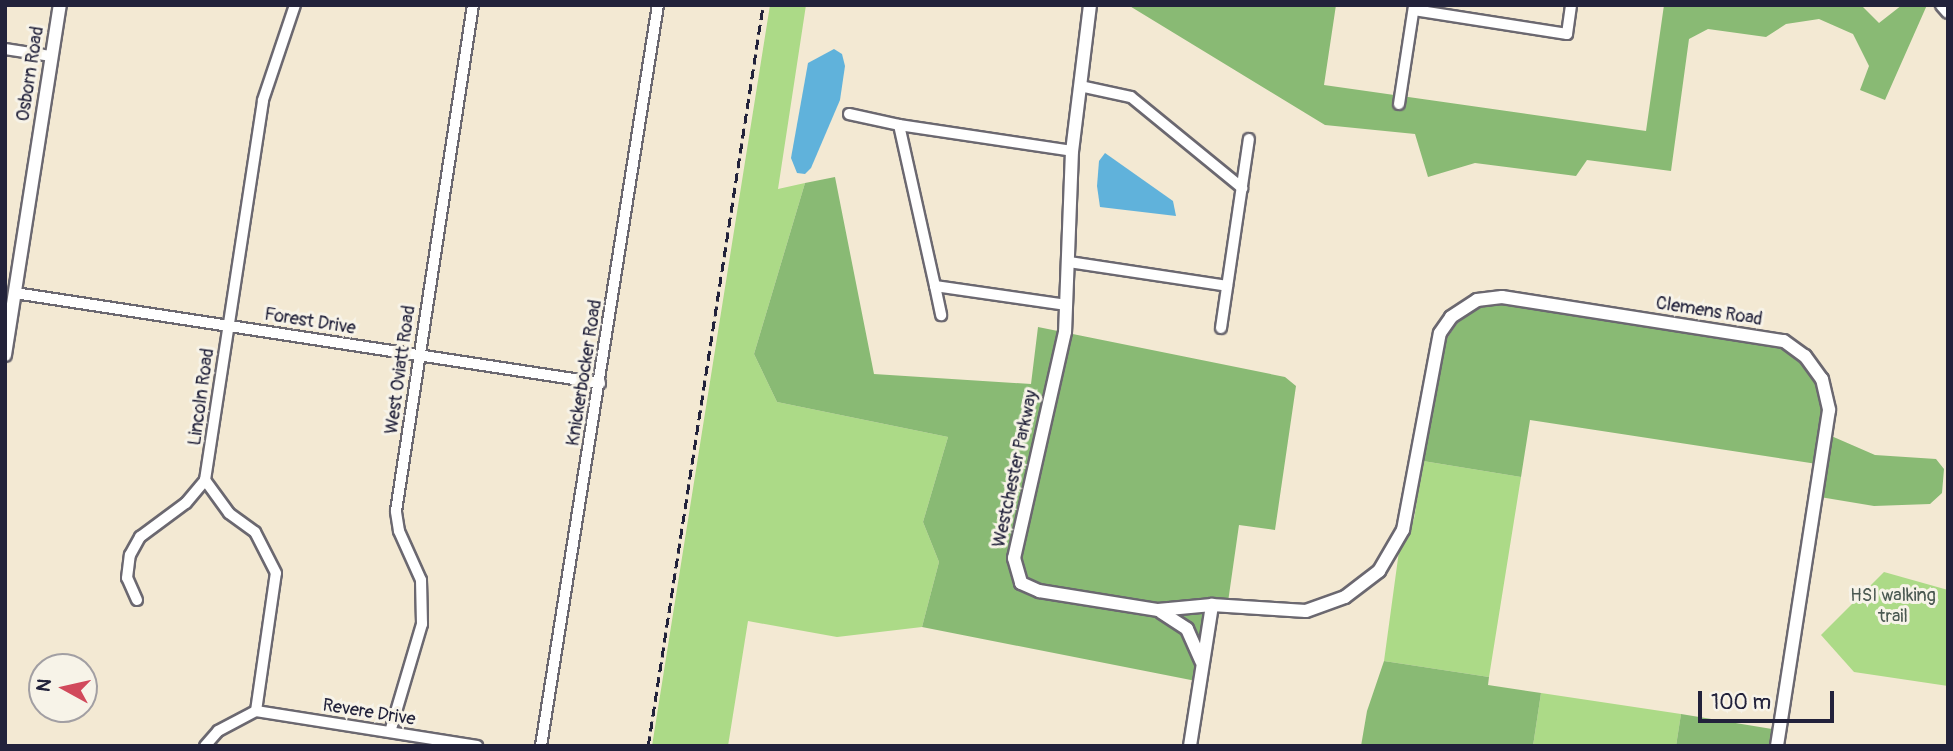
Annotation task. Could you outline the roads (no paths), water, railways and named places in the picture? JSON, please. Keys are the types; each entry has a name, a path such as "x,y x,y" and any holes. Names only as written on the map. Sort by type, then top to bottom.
{"street":[{"name":"Osborn Road","path":"5,355 60,5"},
{"name":"Lincoln Road","path":"205,480 263,100 295,5"},
{"name":"West Oviatt Road","path":"390,732 422,624 424,601 396,511 473,5"},
{"name":"Knickerbocker Road","path":"541,746 658,5"},
{"name":"Westchester Parkway","path":"1090,5 1072,151 1067,306 1014,572 1033,589 1158,610 1212,605 1285,612 1328,605 1361,587 1394,550"},
{"path":"1399,104 1414,8 1567,34 1571,5"},
{"path":"1942,5 1948,12"},
{"path":"5,49 51,56"},
{"path":"1080,86 1130,97 1242,188"},
{"path":"849,114 899,125 1072,151"},
{"path":"899,125 941,315"},
{"path":"1221,328 1249,139"},
{"path":"1069,262 1227,286"},
{"path":"936,286 1067,306"},
{"name":"Forest Drive","path":"15,293 600,383"},
{"name":"Clemens Road","path":"1394,550 1409,508 1440,333 1451,317 1475,301 1502,297 1784,341 1805,356 1822,379 1829,410 1777,746"},
{"path":"137,600 127,578 130,555 140,537 186,503 205,480 229,513 255,532 268,551 275,573 256,711 218,731 205,746"},
{"path":"1190,746 1212,605"},
{"path":"1158,610 1187,629 1202,669"},
{"name":"Revere Drive","path":"256,711 477,746"}],"water":[{"path":"834,49 842,54 845,66 840,100 811,168 805,174 797,173 791,158 808,63"},
{"path":"1105,153 1173,201 1176,216 1100,207 1097,186 1099,161"}],"railway":[{"path":"648,746 763,5"}],"park label":[{"name":"HSI walking trail","path":"1893,607"}]}
